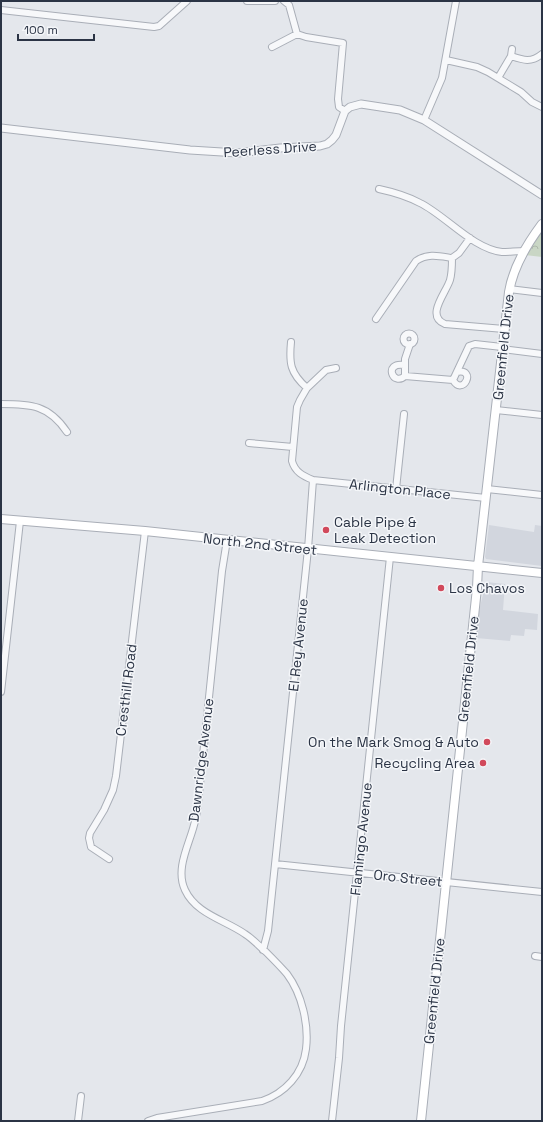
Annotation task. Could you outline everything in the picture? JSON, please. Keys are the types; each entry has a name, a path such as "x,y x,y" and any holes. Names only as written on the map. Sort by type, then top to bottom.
{"main road":[{"name":"Greenfield Drive","path":"421,1121 478,566 509,289 530,239 542,224"},
{"name":"North 2nd Street","path":"1,519 145,531 542,573"}],"street":[{"path":"1,10 154,27 159,26 187,1"},
{"path":"247,1 275,1"},
{"path":"284,1 289,5 297,34"},
{"path":"424,120 442,78 456,1"},
{"path":"272,47 297,34 306,37 343,43 338,99 339,108 345,111 350,107 361,104 400,110 424,120 542,195"},
{"path":"498,78 511,56 512,49"},
{"path":"511,56 526,61 536,58 542,54"},
{"path":"446,60 477,67 488,72 521,92 532,102 542,107"},
{"name":"Peerless Drive","path":"1,128 190,150 238,153 280,148 320,146 327,144 336,135 345,111"},
{"path":"379,189 404,195 421,203 470,238 494,250 502,252 524,251"},
{"path":"376,319 416,261 422,257 430,255 452,258 459,253 470,238"},
{"path":"452,258 450,280 441,297 436,312 438,319 445,324 504,329"},
{"path":"509,289 542,293"},
{"path":"291,342 289,360 293,372 300,382 307,388"},
{"path":"405,376 404,365 410,344"},
{"path":"453,380 469,346 472,344 542,354"},
{"path":"404,365 398,364 394,366 392,373 394,377 398,379 405,376 453,380 459,385 463,385 467,380 467,376 464,372 457,372"},
{"path":"313,480 303,476 292,460 297,407 307,388 326,370 336,368"},
{"path":"1,404 26,404 34,406 50,413 61,423 67,432"},
{"path":"496,410 542,415"},
{"path":"396,489 404,414"},
{"path":"248,443 293,448"},
{"name":"Arlington Place","path":"313,480 486,498"},
{"name":"El Rey Avenue","path":"263,950 268,931 308,549 313,480"},
{"path":"487,489 542,495"},
{"path":"1,692 20,521"},
{"name":"Cresthill Road","path":"110,859 91,846 90,833 104,810 116,776 145,531"},
{"name":"Dawnridge Avenue","path":"148,1121 272,1098 297,1076 305,1056 307,1037 304,1018 297,991 287,975 246,934 198,907 190,899 184,888 182,874 186,849 194,826 198,804 222,571 227,540"},
{"name":"Flamingo Avenue","path":"332,1121 339,1058 340,1026 358,872 390,557"},
{"name":"Oro Street","path":"275,864 542,892"},
{"path":"535,956 542,957"},
{"path":"78,1121 81,1096"}],"shaded area":[{"path":"489,525 534,532 535,525 542,526 542,566 486,559"},
{"path":"486,582 505,584 503,610 538,614 537,630 525,629 524,636 511,635 510,641 476,638 479,611"}],"green space":[{"path":"542,229 542,257 525,255"}],"place":[{"name":"Cable Pipe & Leak Detection","path":"326,530"},
{"name":"Los Chavos","path":"441,588"},
{"name":"On the Mark Smog & Auto","path":"487,742"},
{"name":"Recycling Area","path":"483,763"}]}
